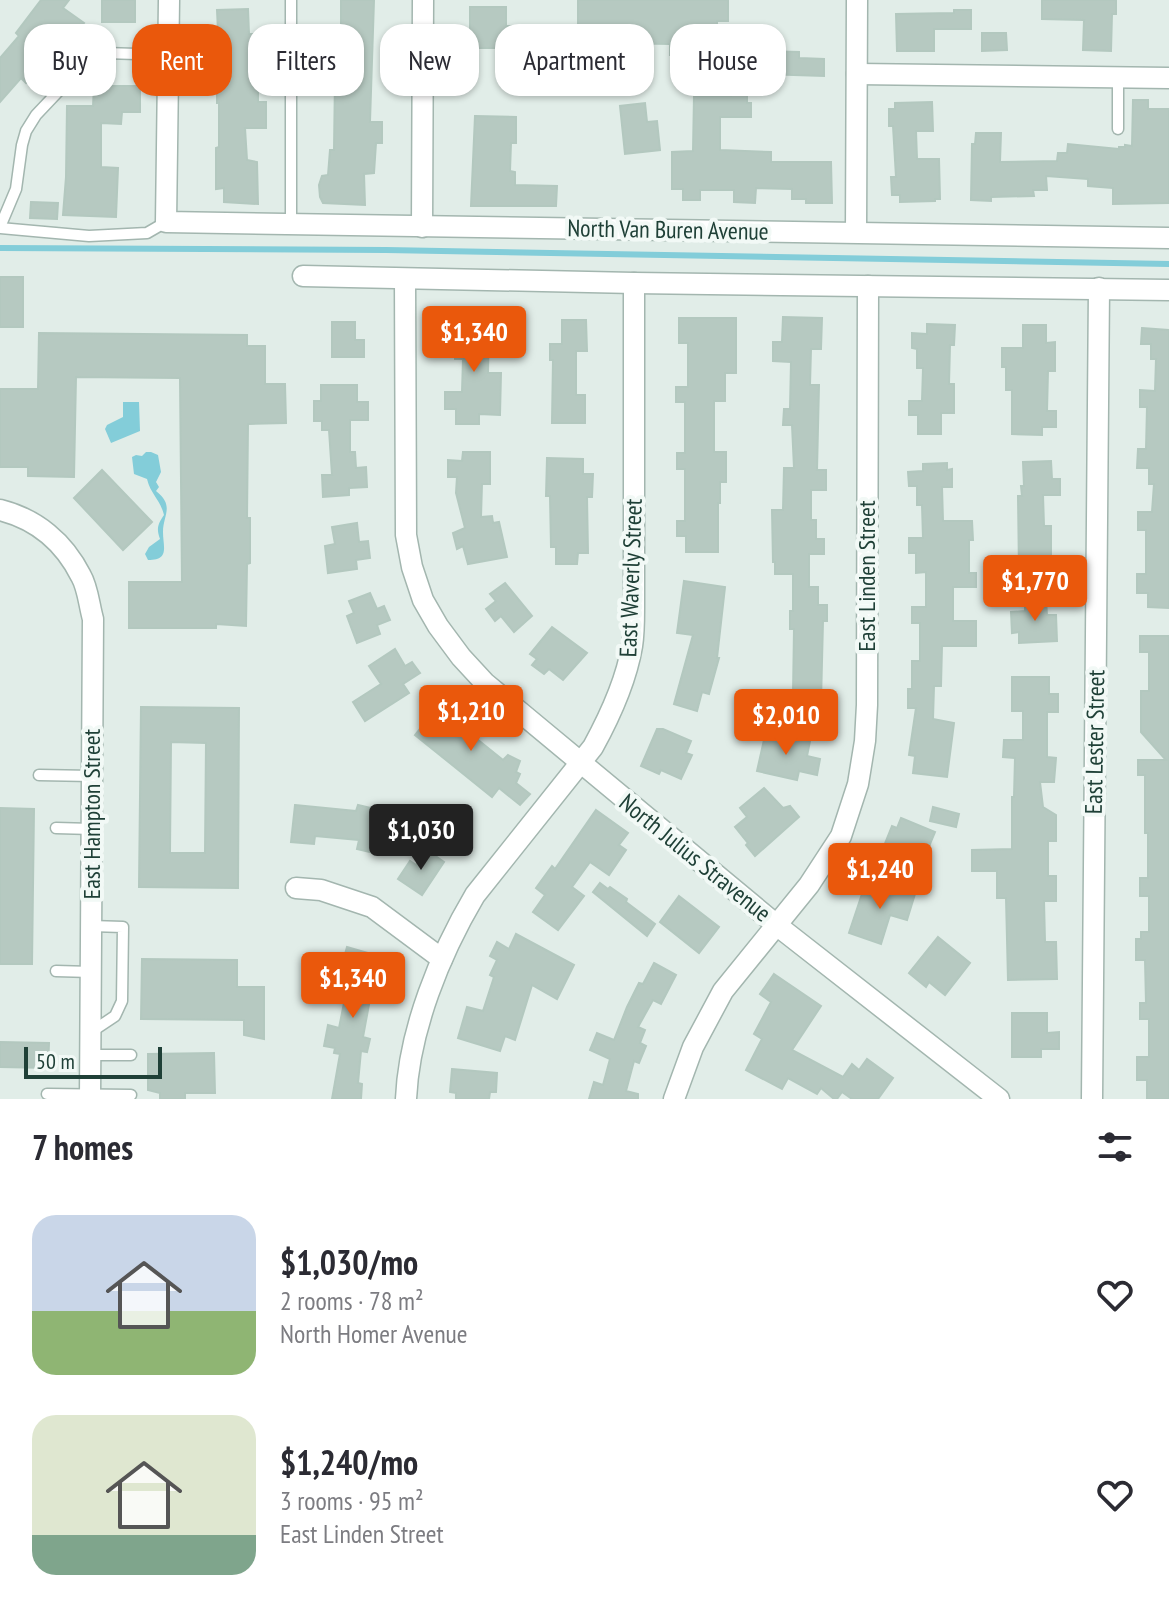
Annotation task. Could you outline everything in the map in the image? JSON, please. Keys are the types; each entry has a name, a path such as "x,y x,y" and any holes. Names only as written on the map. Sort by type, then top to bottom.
{"street":[{"path":"169,0 169,24"},
{"path":"422,227 423,0"},
{"path":"856,232 857,0"},
{"path":"857,74 1169,78"},
{"path":"166,222 168,96"},
{"name":"North Van Buren Avenue","path":"166,222 1169,238"},
{"path":"303,276 1169,290"},
{"name":"North Julius Stravenue","path":"405,279 406,535 423,600 438,626 485,683 776,924 999,1099"},
{"name":"East Waverly Street","path":"406,1099 412,1054 422,1015 460,919 475,895 593,747 616,701 626,672 632,645 634,608 634,283"},
{"name":"East Linden Street","path":"674,1099 693,1047 723,991 809,885 841,836 858,784 867,705 868,286"},
{"name":"East Lester Street","path":"1092,1099 1099,288"},
{"name":"East Hampton Street","path":"0,510 21,515 56,539 82,577 93,619 90,1097"},
{"path":"296,888 321,890 372,907 442,959"}],"lane":[{"path":"291,0 291,224"},
{"path":"132,54 105,53 88,60 36,115 26,131 16,189 0,228 89,236 147,233 166,222"},
{"path":"1118,77 1118,129"},
{"path":"39,775 92,776"},
{"path":"56,828 92,829"},
{"path":"91,926 123,927 122,1001 115,1016 91,1032"},
{"path":"56,971 91,972"},
{"path":"91,1055 131,1055"},
{"path":"47,1094 90,1097 131,1095"}],"water":[{"path":"123,402 139,402 140,431 111,443 105,429 123,417"},
{"path":"146,452 158,455 161,472 156,491 167,506 164,552 160,558 148,560 145,554 160,539 158,526 164,515 147,479 134,474 132,457 142,456"}],"building":[{"path":"41,0 69,0 63,8 84,23 24,24 24,81 21,78 0,102 0,58 19,36 16,33"},
{"path":"102,0 135,0 135,22 102,22"},
{"path":"341,0 374,0 370,122 382,122 382,143 376,143 374,173 364,174 365,205 323,203 320,197 319,185 322,176 328,175 330,150 334,150 335,96 364,96 364,24 341,24"},
{"path":"578,0 728,0 728,21 717,21 717,24 670,24 670,44 654,44 654,24 578,24"},
{"path":"1042,0 1116,0 1116,14 1112,14 1111,51 1083,50 1084,20 1042,19"},
{"path":"470,7 506,7 506,24 495,24 495,48 479,48 479,24 470,24"},
{"path":"248,9 248,96 258,96 258,102 266,102 266,128 245,128 247,160 257,162 258,204 224,202 224,188 216,189 216,148 219,147 217,96 232,96 232,24 218,24 217,10"},
{"path":"954,10 971,10 971,29 934,29 934,51 897,51 896,14 954,13"},
{"path":"982,33 1006,33 1007,50 982,51"},
{"path":"786,52 799,52 799,58 824,59 824,76 786,75"},
{"path":"116,86 132,86 132,96 140,96 140,112 122,112 121,124 101,123 101,167 118,168 116,217 63,215 67,106 93,106 94,96 116,96"},
{"path":"694,96 747,96 747,103 751,103 751,117 720,117 720,150 771,152 771,162 831,162 832,203 806,203 806,199 792,199 792,189 756,188 755,203 734,202 734,190 700,190 700,200 683,200 683,189 672,189 672,152 693,151"},
{"path":"1133,100 1148,100 1148,109 1169,109 1169,203 1113,204 1113,188 1088,186 1088,179 1046,176 1047,190 1033,190 1034,196 971,200 972,144 975,144 976,133 1001,133 1000,162 1057,161 1058,153 1067,153 1068,144 1119,149 1125,145 1132,146"},
{"path":"932,102 933,131 916,131 917,159 939,159 940,199 900,202 900,195 892,195 891,177 896,177 889,109 895,109 895,103"},
{"path":"645,103 647,122 657,121 660,150 625,154 620,106"},
{"path":"475,116 516,117 516,143 511,143 510,171 515,172 515,185 557,186 556,206 471,206"},
{"path":"31,202 58,203 57,219 30,218"},
{"path":"0,277 23,277 23,327 0,327"},
{"path":"783,317 822,318 821,349 811,349 810,385 819,385 817,470 826,470 826,490 811,490 811,520 816,520 816,539 824,539 824,554 809,554 809,587 818,587 818,605 827,605 827,621 823,621 821,702 795,701 794,629 790,629 793,574 775,574 773,562 772,510 783,510 784,468 794,468 792,425 783,425 784,409 790,409 791,362 773,361 773,342 782,342"},
{"path":"679,318 736,318 736,373 725,373 725,401 714,401 714,452 726,452 726,482 720,482 718,503 718,552 686,552 686,536 677,536 677,521 685,521 685,469 677,469 677,453 685,453 685,402 676,402 676,387 688,387 688,343 679,343"},
{"path":"463,319 489,319 488,373 501,373 500,415 479,414 479,424 456,424 456,409 445,409 445,392 462,392 463,359 455,359 455,341 447,341 448,326 463,327"},
{"path":"562,320 586,320 587,351 576,351 576,395 585,395 585,423 552,423 553,360 550,360 550,344 562,344"},
{"path":"332,322 355,322 355,340 364,340 364,357 332,357"},
{"path":"927,324 955,325 954,345 950,345 949,384 954,384 954,413 941,413 941,434 918,434 918,415 909,415 909,401 922,401 923,368 917,368 917,349 912,348 912,333 927,334"},
{"path":"1023,325 1046,325 1046,343 1055,342 1055,371 1048,371 1047,411 1056,411 1056,427 1042,427 1042,435 1012,434 1012,390 1006,390 1002,348 1023,348"},
{"path":"1142,328 1169,330 1169,608 1148,607 1148,593 1137,593 1137,574 1146,574 1146,530 1138,530 1138,512 1152,512 1154,484 1149,484 1149,468 1137,468 1138,449 1146,449 1147,407 1140,407 1140,390 1155,391 1156,359 1151,359 1151,344 1141,344"},
{"path":"39,333 247,335 247,346 265,346 265,384 285,384 286,423 248,424 250,563 247,564 246,626 216,624 216,628 129,628 129,582 182,582 180,378 76,377 74,477 28,476 28,467 0,467 0,389 38,389"},
{"path":"321,385 357,385 357,402 368,402 368,420 350,420 350,452 355,452 356,468 366,467 367,487 349,488 349,495 323,497 322,475 332,475 329,430 322,430 322,421 314,421 314,401 321,401"},
{"path":"463,452 490,452 490,484 482,484 481,517 492,516 493,523 499,522 507,557 468,564 463,546 457,549 453,533 465,528 456,493 457,477 448,477 448,460 462,461"},
{"path":"547,458 583,459 583,474 593,474 592,497 587,497 588,553 578,553 577,564 556,564 556,547 551,547 550,496 546,496"},
{"path":"1051,461 1052,479 1060,479 1060,495 1043,495 1044,526 1051,526 1051,557 1039,557 1039,572 1019,572 1018,496 1022,496 1021,486 1024,486 1023,462"},
{"path":"947,463 947,470 952,469 952,487 942,487 943,521 972,521 969,573 976,573 976,587 953,587 953,621 976,621 976,646 942,646 941,686 934,686 933,719 954,723 947,777 913,773 915,756 909,755 916,708 908,708 908,689 912,689 912,661 920,661 920,623 912,623 912,607 926,607 926,572 916,573 916,553 909,553 909,538 923,538 922,505 917,505 917,486 909,486 908,472 923,471 923,464"},
{"path":"102,470 152,522 123,550 74,498"},
{"path":"357,523 359,542 368,541 370,558 356,560 357,569 328,573 325,546 335,544 332,527"},
{"path":"684,581 725,587 719,658 709,694 702,692 697,711 674,704 693,635 677,633"},
{"path":"505,583 532,616 514,632 501,616 495,621 486,609 496,601 490,594"},
{"path":"370,593 377,609 384,606 390,620 377,625 380,634 357,643 347,616 354,613 349,601"},
{"path":"1046,600 1047,615 1056,615 1057,641 1019,643 1019,632 1012,633 1011,612 1025,611 1025,601"},
{"path":"552,627 587,653 563,680 549,669 544,674 532,665 537,659 530,654"},
{"path":"1140,636 1169,636 1169,1099 1147,1099 1147,1080 1137,1080 1137,1057 1149,1057 1149,1019 1140,1019 1140,1003 1146,1003 1145,960 1136,960 1136,939 1141,939 1141,932 1149,932 1149,896 1140,896 1140,878 1148,878 1148,833 1145,833 1145,775 1138,775 1138,760 1166,760 1141,732 1141,691 1149,691 1149,652 1140,652"},
{"path":"395,649 405,666 412,662 420,673 403,684 409,693 365,721 353,702 381,684 369,666"},
{"path":"1012,677 1049,677 1049,694 1058,694 1058,712 1047,712 1047,757 1056,758 1054,782 1040,782 1043,807 1056,815 1056,841 1048,841 1048,876 1056,876 1056,901 1044,901 1045,942 1056,942 1057,979 1008,980 1006,898 997,898 997,871 972,871 972,850 1012,849 1015,758 1003,757 1004,740 1023,740 1023,711 1012,711"},
{"path":"443,700 473,724 467,731 503,760 508,755 520,761 516,783 530,794 520,805 499,788 492,797 415,735"},
{"path":"141,707 239,708 238,888 139,887","holes":["171,742 206,743 205,853 170,853"]},
{"path":"657,729 691,741 686,753 692,755 681,779 641,766"},
{"path":"766,731 810,741 807,756 820,759 817,775 799,771 797,780 757,771"},
{"path":"764,788 783,808 790,806 799,817 755,856 735,827 747,817 740,808"},
{"path":"295,805 356,811 358,805 379,810 376,822 397,826 391,850 372,845 370,852 357,849 359,840 315,836 314,844 291,842"},
{"path":"933,807 959,814 956,827 930,821"},
{"path":"0,808 34,809 32,964 0,964"},
{"path":"596,810 628,833 619,845 626,850 609,875 590,862 572,887 584,896 558,930 533,912 545,895 536,888 552,866 555,869"},
{"path":"901,818 935,832 925,856 912,851 908,862 882,851 892,826 897,828"},
{"path":"427,850 444,862 422,895 398,879 410,861 416,865"},
{"path":"873,880 915,894 907,920 890,915 881,944 849,933 863,891 869,893"},
{"path":"600,883 627,899 626,902 655,924 647,936 593,892"},
{"path":"679,896 719,927 699,953 660,922"},
{"path":"516,934 574,965 557,999 532,985 515,1040 505,1036 500,1051 458,1038 467,1007 483,1011 494,977 490,975 497,960 490,956 497,942 509,949"},
{"path":"938,937 970,963 945,995 929,982 926,987 909,973"},
{"path":"347,947 378,956 374,968 379,968 375,984 383,987 379,1002 370,999 363,1037 370,1039 367,1052 361,1051 358,1083 362,1084 361,1099 332,1099 340,1054 334,1053 335,1048 324,1046 328,1025 339,1028 346,993 335,990"},
{"path":"142,959 237,960 237,987 264,987 264,1039 244,1035 244,1020 141,1019"},
{"path":"654,963 676,975 661,1004 653,1000 638,1027 645,1030 640,1043 646,1046 639,1063 634,1061 626,1091 638,1094 638,1099 589,1099 594,1082 603,1085 610,1059 590,1050 597,1033 614,1040 639,983 643,984"},
{"path":"774,974 821,1006 792,1050 843,1077 852,1064 859,1070 867,1059 893,1078 878,1099 852,1099 842,1092 834,1099 821,1088 817,1094 788,1078 782,1089 746,1070 762,1039 754,1034 771,1002 760,994"},
{"path":"1012,1013 1047,1013 1047,1033 1059,1032 1059,1049 1041,1049 1041,1057 1012,1057"},
{"path":"0,1042 49,1043 48,1068 0,1067"},
{"path":"214,1053 215,1093 185,1093 185,1099 160,1099 160,1093 148,1090 148,1054"},
{"path":"452,1069 497,1073 496,1092 490,1092 489,1099 456,1099 456,1093 450,1092"}],"waterway":[{"path":"0,248 386,250 1169,264"}]}
